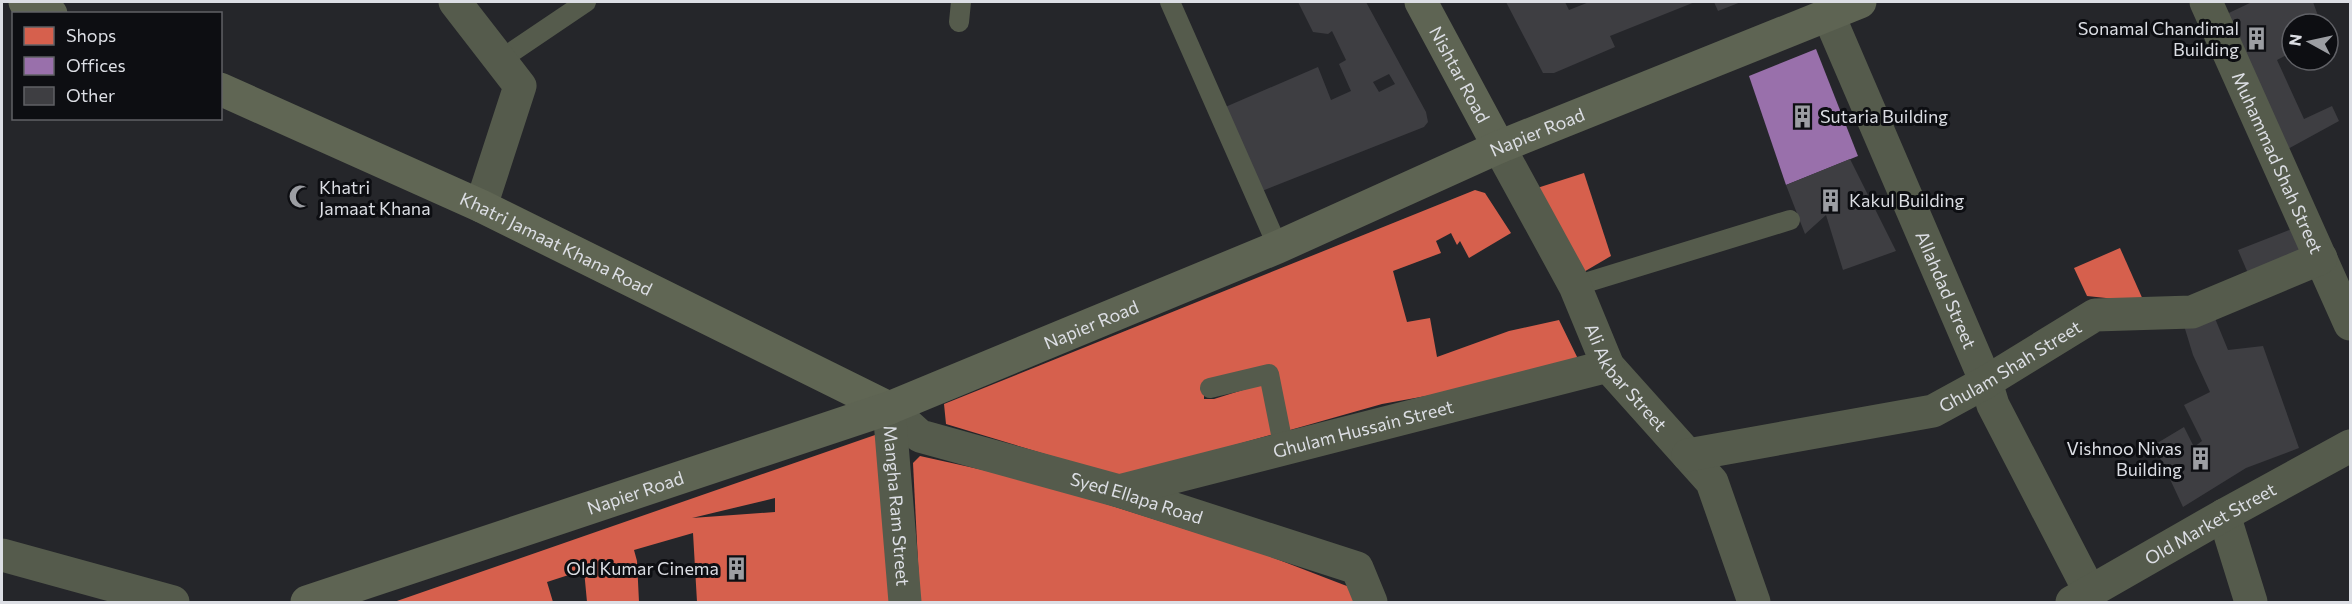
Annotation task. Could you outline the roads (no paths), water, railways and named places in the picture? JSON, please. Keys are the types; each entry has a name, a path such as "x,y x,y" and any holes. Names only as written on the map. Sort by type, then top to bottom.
{"main road":[{"name":"Nishtar Road","path":"1420,2 1499,147"},
{"name":"Napier Road","path":"307,603 889,408 1278,247 1499,147 1860,2"}],"street":[{"path":"25,2 47,12"},
{"path":"455,2 520,86 481,206"},
{"name":"Muhammad Shah Street","path":"2206,2 2350,324"},
{"name":"Allahdad Street","path":"1828,14 1986,382 1993,405 2081,597"},
{"name":"Khatri Jamaat Khana Road","path":"222,90 481,206 889,408"},
{"name":"Ali Akbar Street","path":"1499,147 1575,286 1608,366 1712,482 1754,603"},
{"name":"Ghulam Shah Street","path":"1688,455 1933,411 1986,382 2095,315 2192,312 2321,258"},
{"name":"Ghulam Hussain Street","path":"1119,491 1608,366"},
{"name":"Syed Ellapa Road","path":"889,408 920,436 1119,491 1357,568 1371,603"},
{"name":"Mangha Ram Street","path":"889,408 905,603"},
{"name":"Old Market Street","path":"2081,597 2350,446"},
{"path":"2224,515 2251,603"},
{"path":"2,555 173,603"}],"lane":[{"path":"500,60 586,2"},
{"path":"959,22 961,2"},
{"path":"1170,2 1278,247"},
{"path":"1575,286 1790,220"},
{"path":"1210,388 1269,374 1284,448"}],"place":[{"name":"Sonamal Chandimal Building","path":"2257,38"},
{"name":"Sutaria Building","path":"1802,116"},
{"name":"Khatri Jamaat Khana","path":"301,197"},
{"name":"Kakul Building","path":"1831,200"},
{"name":"Vishnoo Nivas Building","path":"2200,458"},
{"name":"Old Kumar Cinema","path":"737,568"}]}
